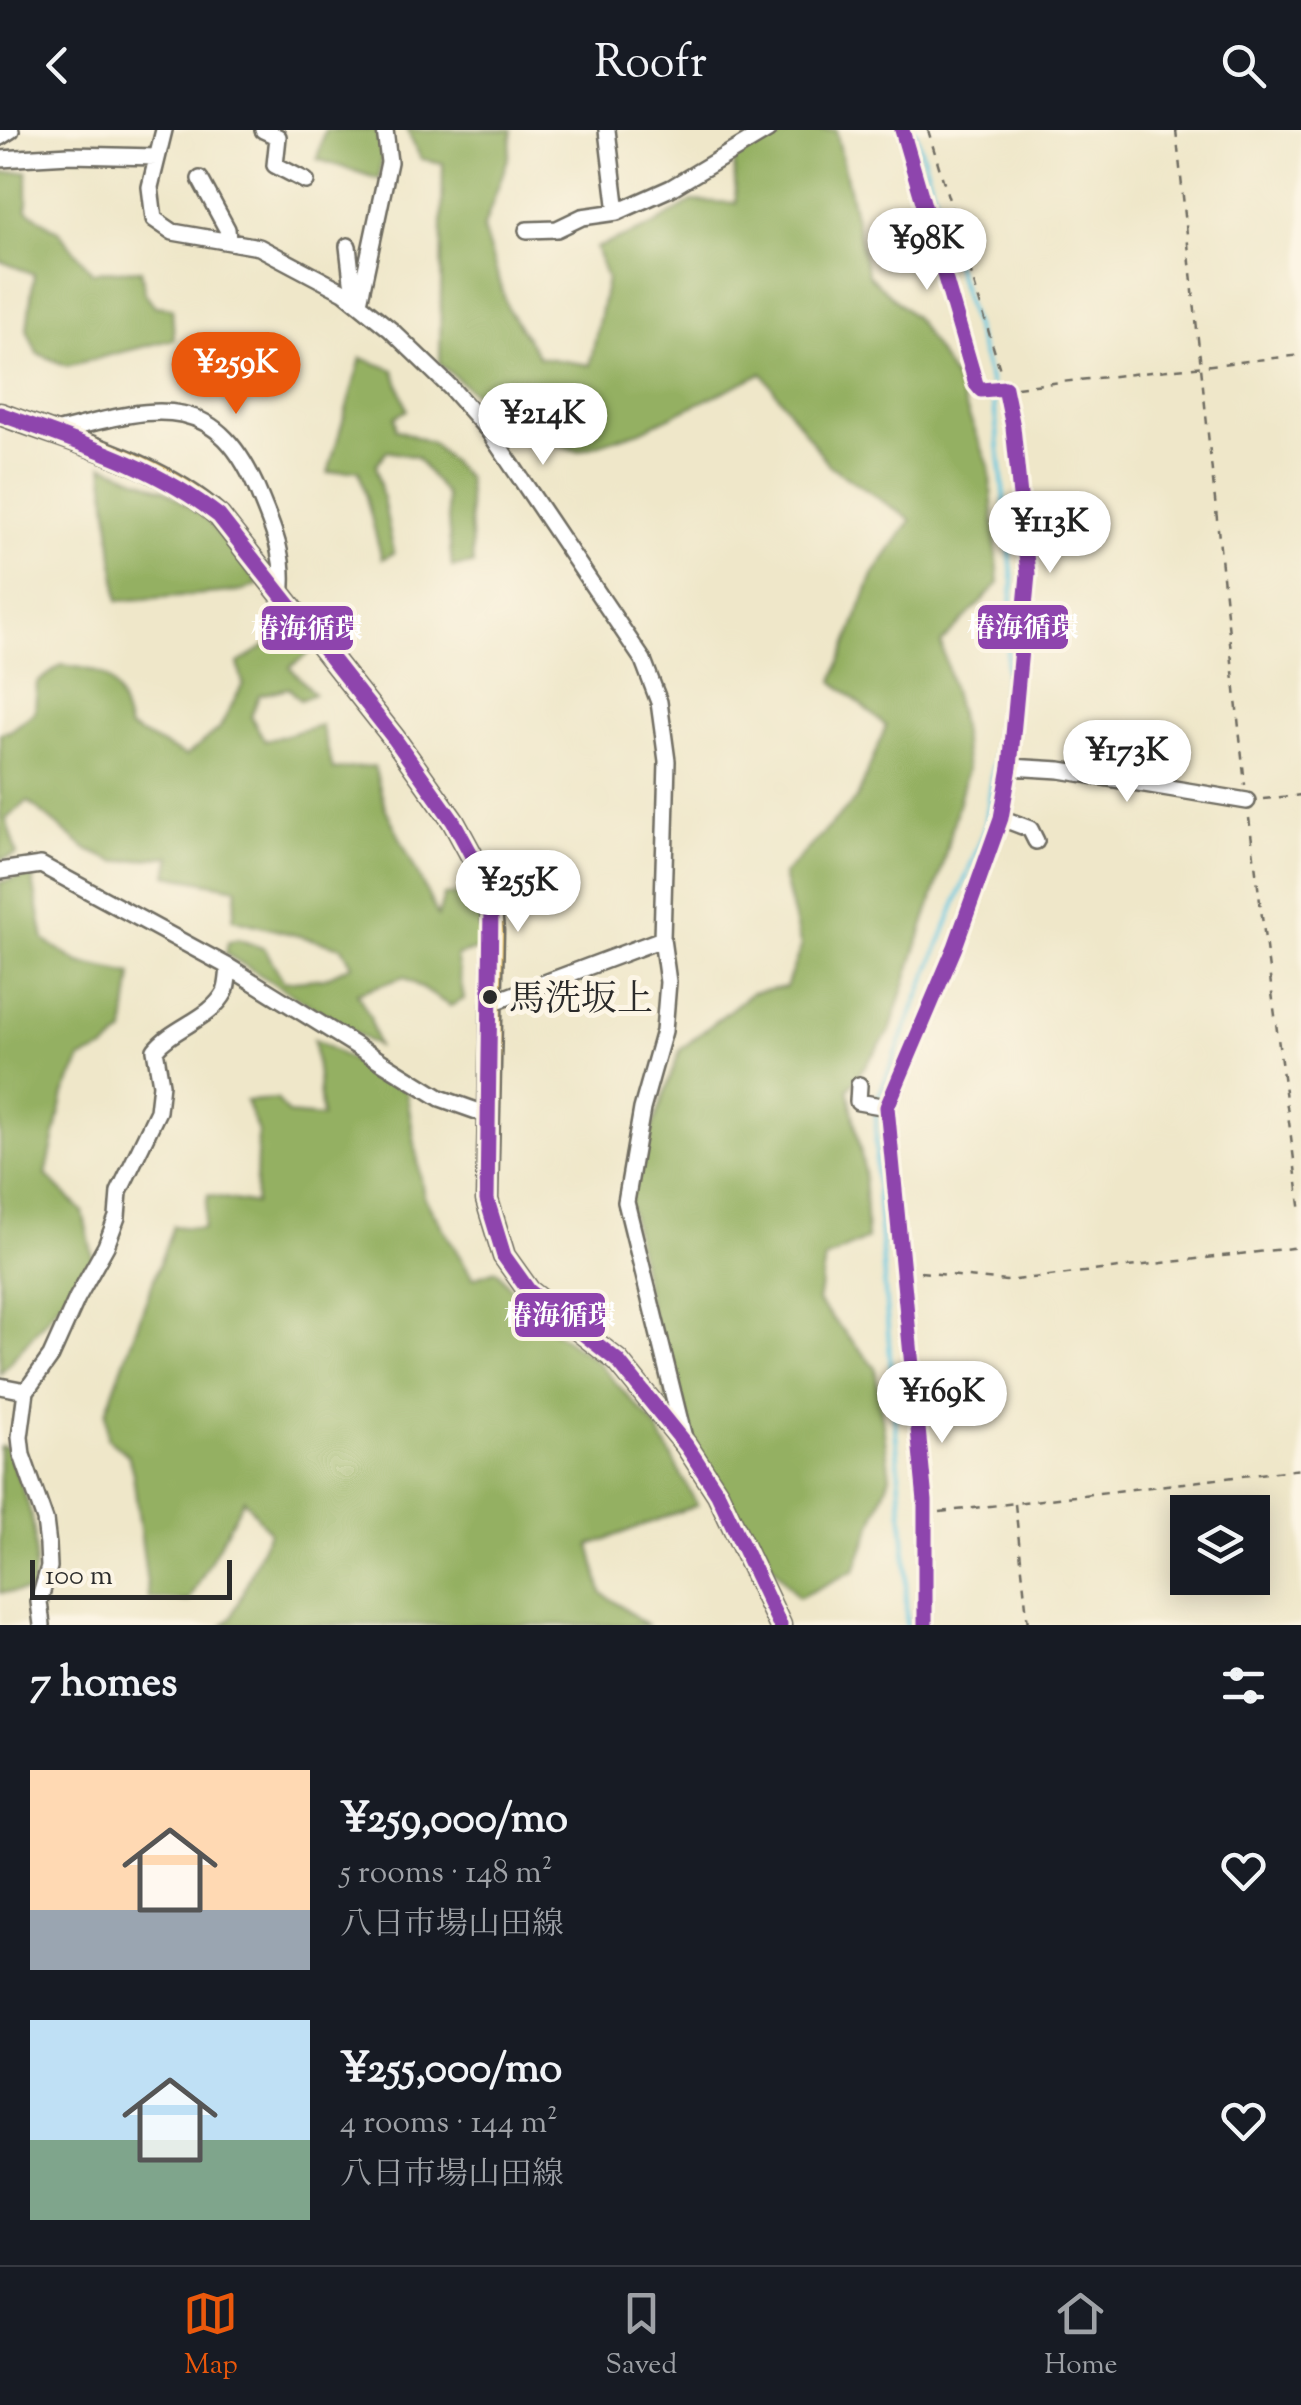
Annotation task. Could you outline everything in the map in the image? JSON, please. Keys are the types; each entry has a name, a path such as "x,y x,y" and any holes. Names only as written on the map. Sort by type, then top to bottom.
{"main road":[{"path":"0,414 154,473 202,501 394,738 453,821 478,867 491,910 494,1002 487,1200 504,1256 529,1291 618,1362 686,1446 718,1494 780,1625"}],"street":[{"path":"0,137 11,130"},
{"path":"164,130 150,187 154,219 173,232 259,247 360,296"},
{"path":"263,130 278,137 275,165 306,181"},
{"path":"360,296 389,162 385,130"},
{"path":"607,130 616,212"},
{"path":"527,230 557,229 582,217 616,212 671,188 768,130"},
{"path":"902,130 976,384 982,390 1005,388 1028,574 1010,767 1001,818 955,947 887,1106 925,1514 925,1625"},
{"path":"0,159 70,155 157,157"},
{"path":"200,178 227,229 228,240"},
{"path":"348,246 352,281 360,296 488,430 643,660 659,702 666,761 662,939 668,982 664,1031 642,1108 626,1202 686,1446"},
{"path":"50,433 140,411 182,414 202,420 232,446 258,490 282,552 281,596"},
{"path":"1010,767 1060,770 1246,801"},
{"path":"1001,818 1030,830 1036,841"},
{"path":"0,871 42,866 229,967 440,1098 488,1115"},
{"path":"494,1002 662,939"},
{"path":"42,1625 39,1602 48,1567 48,1544 45,1520 22,1455 20,1437 26,1391 52,1356 106,1246 117,1217 119,1192 158,1111 160,1084 155,1050 166,1036 212,1006 226,990 229,967"},
{"path":"859,1085 858,1102 887,1106"},
{"path":"0,1386 26,1391"}],"path":[{"path":"928,130 1005,388 1301,354"},
{"path":"1176,130 1246,801 1301,1212"},
{"path":"1246,801 1301,795"},
{"path":"902,1270 1006,1281 1301,1247"},
{"path":"925,1514 1301,1469"},
{"path":"1015,1503 1028,1625"}],"green space":[{"path":"325,130 377,130 382,156 379,179 317,159"},
{"path":"407,130 512,130 509,156 483,229 508,309 539,357 590,365 607,279 596,248 654,225 692,201 736,203 734,158 760,130 836,130 868,275 916,319 954,378 989,466 999,583 941,643 959,715 967,770 941,871 890,1031 848,1089 864,1169 867,1239 825,1259 818,1302 875,1367 890,1476 855,1570 798,1598 701,1476 668,1405 628,1196 680,1050 751,993 786,987 801,947 783,875 857,798 886,726 833,681 873,575 911,520 829,465 762,373 640,431 578,451 517,431 440,364 443,163 421,159"},
{"path":"27,171 27,210 59,232 92,272 141,270 145,293 155,306 172,308 174,339 67,366 37,353 27,329 34,274 0,261 0,173"},
{"path":"361,358 394,370 407,410 395,417 396,429 432,443 467,478 473,564 452,567 446,495 416,457 386,451 376,465 394,553 382,559 359,470 328,473"},
{"path":"103,465 165,490 206,518 259,584 243,591 118,601"},
{"path":"293,629 312,651 290,667 314,694 300,700 289,688 259,695 251,717 265,741 321,725 333,770 374,766 385,807 438,916 444,895 480,892 483,948 456,956 464,999 450,1006 404,977 357,993 370,1017 377,1046 226,954 228,942 238,939 265,949 284,982 325,978 352,965 342,947 233,919 237,888 167,875 171,856 116,862 87,850 28,801 6,819 17,855 0,860 0,733 10,731 35,712 37,683 62,665 102,675 115,689 129,728 186,756 219,729 243,684 238,663"},
{"path":"32,875 44,940 79,963 132,974 124,1033 105,1049 81,1059 64,1094 46,1175 83,1212 94,1262 0,1374 0,882"},
{"path":"314,1039 406,1091 424,1197 473,1278 496,1270 538,1320 595,1360 656,1427 697,1505 590,1545 602,1593 647,1625 223,1625 232,1617 269,1532 244,1499 189,1601 149,1599 133,1474 128,1455 107,1438 106,1412 173,1226 203,1229 208,1195 255,1204 258,1132 246,1101 277,1099 288,1114 322,1117"},
{"path":"0,1446 7,1447 31,1517 35,1551 31,1591 0,1593"}],"waterway":[{"path":"915,130 991,384"},
{"path":"877,1101 985,829 1005,682 1013,583 993,393"},
{"path":"876,1110 876,1174 906,1565 906,1625"}],"transit line":[{"name":"椿海循環","path":"902,130 976,384 981,390 1005,388"},
{"name":"椿海循環","path":"925,1625 925,1501 887,1107 955,947 1001,818 1010,767 1028,574 1013,427 1005,388"},
{"name":"椿海循環","path":"0,414 141,469 219,516 394,738 453,821 478,867 491,910 487,1200 504,1256 529,1291 618,1361 686,1445 718,1494 780,1625"}],"place":[{"name":"馬洗坂上","path":"490,997"}]}
